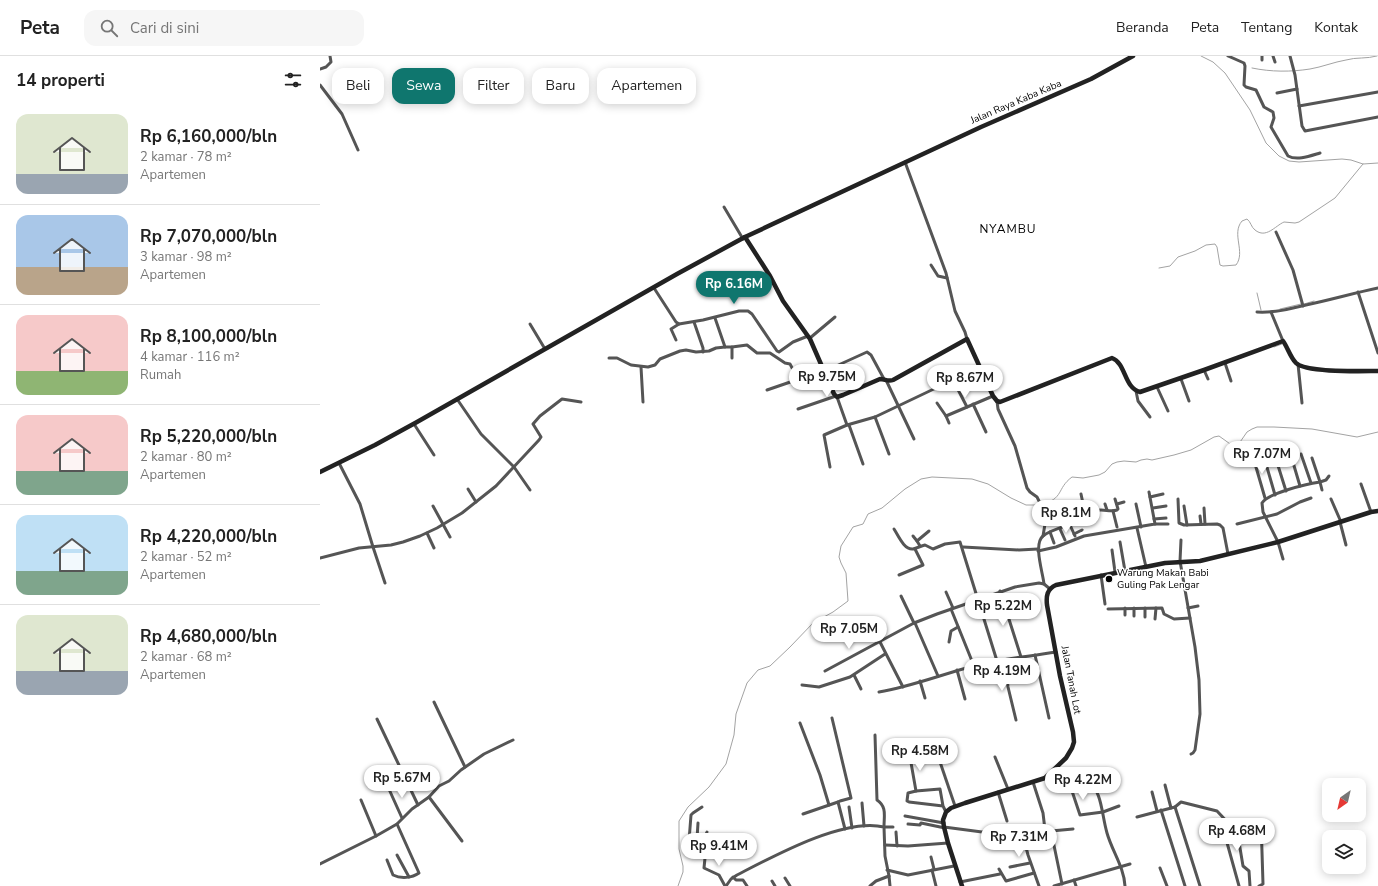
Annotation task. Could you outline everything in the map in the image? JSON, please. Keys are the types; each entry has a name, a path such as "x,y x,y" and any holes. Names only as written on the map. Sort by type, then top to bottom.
{"street":[{"path":"320,69 326,67 331,62 330,56"},
{"name":"Jalan Raya Kaba Kaba","path":"320,472 414,424 744,238 981,127 1091,79 1133,56"},
{"path":"1228,56 1244,63 1244,85 1256,90 1264,107 1273,112 1274,118 1271,127 1288,156 1304,158 1320,153"},
{"path":"1273,56 1275,62"},
{"path":"1290,56 1296,75 1302,128 1307,131 1378,118"},
{"path":"320,85 342,114 358,150"},
{"path":"1277,93 1297,89"},
{"path":"1299,106 1378,92"},
{"path":"905,162 947,278 953,305 967,339 997,402 998,408 1017,451 1026,484 1030,492 1037,497 1040,502 1040,514 1045,524 1038,550 1044,584"},
{"path":"724,207 770,276 783,301 809,337 825,370 864,464"},
{"path":"1276,232 1293,270 1303,306"},
{"path":"931,265 938,276 947,278"},
{"path":"654,288 676,322 679,324"},
{"path":"1257,312 1272,312 1329,301 1358,292 1378,288"},
{"path":"1358,292 1378,353"},
{"path":"676,340 671,329 679,324 715,318 739,311 748,311 752,314 778,352 793,342 809,337 835,317"},
{"path":"1272,312 1284,343 1293,360 1298,364 1325,370 1347,372 1378,371"},
{"path":"715,318 725,347"},
{"path":"694,322 704,348 703,352"},
{"path":"530,324 545,349"},
{"path":"798,409 836,396 843,396 880,379 893,380 967,339"},
{"path":"1136,391 1143,392 1284,343"},
{"path":"609,358 617,358 631,365 652,367 660,359 680,351 703,352 725,347 747,345 757,353 770,353 784,363 790,364 798,379"},
{"path":"732,347 732,358"},
{"path":"767,390 825,370 867,352 872,355 914,439"},
{"path":"997,402 1002,402 1112,358 1117,361 1132,387 1136,391 1138,401 1150,417"},
{"path":"1225,363 1231,381"},
{"path":"1298,364 1302,403"},
{"path":"641,367 644,402"},
{"path":"830,467 824,435 848,425 875,417 980,367"},
{"path":"1204,370 1208,379"},
{"path":"1181,378 1189,401"},
{"path":"954,380 967,407"},
{"path":"1157,387 1168,410"},
{"path":"946,416 993,396"},
{"path":"457,399 481,434 514,467 530,490"},
{"path":"320,558 358,548 403,542 427,533 443,524 476,502 496,486 540,438 533,426 535,421 562,399 581,402"},
{"path":"937,402 949,423"},
{"path":"973,404 986,432"},
{"path":"875,417 889,454"},
{"path":"414,424 434,455"},
{"path":"1251,450 1265,498 1262,504 1263,512 1278,542 1283,559"},
{"path":"1262,450 1275,495"},
{"path":"1301,454 1311,484"},
{"path":"1275,456 1286,491"},
{"path":"1312,458 1322,490"},
{"path":"1292,459 1300,486"},
{"path":"339,463 360,504 385,583"},
{"path":"1265,498 1300,486 1326,480 1329,476"},
{"path":"1361,484 1371,512"},
{"path":"468,489 476,502"},
{"path":"1149,492 1155,524"},
{"path":"1081,494 1085,513"},
{"path":"1150,497 1163,494"},
{"path":"1237,524 1276,514 1310,498"},
{"path":"1043,536 1077,522 1079,516 1085,513 1098,510 1118,510 1115,499"},
{"path":"1178,499 1179,523 1184,525 1217,524 1221,526 1228,554"},
{"path":"1331,499 1340,522 1346,545"},
{"path":"1117,504 1124,502"},
{"path":"1105,504 1107,510"},
{"path":"1136,504 1141,527"},
{"path":"433,506 450,537"},
{"path":"1153,508 1166,506"},
{"path":"1184,506 1187,525"},
{"path":"1204,508 1205,524"},
{"path":"1113,511 1117,527"},
{"path":"825,671 915,623 979,599 1027,584 1039,583 1050,588 1056,585 1115,572 1180,561 1200,561 1278,542 1371,512 1378,512"},
{"path":"1200,516 1201,524"},
{"path":"1154,519 1166,518"},
{"path":"963,547 1038,550 1056,547 1084,536 1155,524 1168,524"},
{"path":"1070,525 1074,535 1082,530"},
{"path":"1137,528 1146,567"},
{"path":"894,529 905,546 909,549 927,545 933,549 946,544 960,542 963,547 997,661"},
{"path":"1060,529 1065,540"},
{"path":"917,541 929,531"},
{"path":"1050,532 1054,543"},
{"path":"427,533 434,548"},
{"path":"913,536 920,546"},
{"path":"1181,540 1180,561 1198,667 1200,714 1195,750 1191,754"},
{"path":"1120,542 1125,571"},
{"path":"899,575 923,566 915,548"},
{"path":"1112,550 1115,572"},
{"path":"1101,575 1105,604"},
{"name":"Jalan Tanah Lot","path":"946,812 955,806 1045,778 1069,755 1074,742 1046,599 1050,588"},
{"path":"946,592 974,666"},
{"path":"1000,592 1021,657"},
{"path":"901,596 915,623 938,676"},
{"path":"1188,608 1198,606"},
{"path":"1125,608 1125,615"},
{"path":"1134,608 1134,616"},
{"path":"1145,608 1145,617"},
{"path":"1155,618 1156,608"},
{"path":"1108,609 1162,608 1164,614 1174,619 1190,618"},
{"path":"949,642 951,631 958,627"},
{"path":"880,642 885,654 904,687"},
{"path":"879,692 904,687 974,666 1056,652"},
{"path":"802,685 819,687 854,675 885,654"},
{"path":"1035,655 1049,718"},
{"path":"1005,660 1008,687 1016,720"},
{"path":"957,670 965,699"},
{"path":"854,675 861,689"},
{"path":"920,681 925,698"},
{"path":"434,702 465,767"},
{"path":"803,814 840,800 850,799 851,797 832,718"},
{"path":"377,719 418,805"},
{"path":"800,723 820,775 829,805"},
{"path":"875,735 877,799 884,807 885,856 890,886"},
{"path":"320,864 397,824 402,818 429,797 437,787 449,781 465,767 484,754 513,740"},
{"path":"910,757 916,791"},
{"path":"995,757 1008,789"},
{"path":"939,759 955,806"},
{"path":"1054,771 1069,782 1080,815 1103,812 1119,806"},
{"path":"1087,778 1096,788 1107,833 1121,866 1125,886"},
{"path":"1033,782 1043,813 1044,830"},
{"path":"1165,785 1200,886"},
{"path":"388,787 402,818"},
{"path":"943,806 908,802 908,792 940,789 943,806 946,812 944,826 954,866 961,884 1000,874"},
{"path":"998,792 1007,821"},
{"path":"1152,792 1184,886"},
{"path":"429,797 462,841"},
{"path":"361,800 376,836"},
{"path":"838,802 845,829"},
{"path":"1137,818 1173,807 1183,802 1214,810 1237,830 1243,866 1249,872 1250,886"},
{"path":"862,803 864,826"},
{"path":"702,807 692,813 690,820 688,854 706,855"},
{"path":"849,807 852,828"},
{"path":"905,816 944,826"},
{"path":"1259,886 1263,884 1261,820"},
{"path":"1221,821 1239,886"},
{"path":"696,855 698,823"},
{"path":"908,824 920,825 921,823 982,832 1022,832 1073,829"},
{"path":"387,860 394,876 409,878 418,875 419,872 397,824"},
{"path":"707,832 703,841 706,848 704,868 719,875 726,886 733,877 802,844 833,832 872,825 893,827"},
{"path":"1051,831 1062,884"},
{"path":"896,832 897,846"},
{"path":"1022,832 1038,886"},
{"path":"885,845 897,846 948,843"},
{"path":"397,855 409,878"},
{"path":"931,857 936,886"},
{"path":"1010,867 1030,863"},
{"path":"1054,886 1130,864"},
{"path":"887,870 908,875 954,866"},
{"path":"1160,868 1167,886"},
{"path":"999,869 1000,874 1006,881 1034,873"},
{"path":"870,886 876,881 889,876"},
{"path":"733,877 736,880 743,880 746,886"},
{"path":"785,878 790,886"},
{"path":"1074,880 1076,886"},
{"path":"772,881 775,886"}],"waterway":[{"path":"1201,56 1213,62 1225,73 1250,110 1266,143 1279,156 1289,161 1299,162 1342,159 1363,164 1378,163"},
{"path":"1252,68 1274,71 1303,70 1350,59 1377,56"},
{"path":"1159,268 1170,266 1178,257 1206,245 1215,244 1217,247 1220,265 1236,265 1240,254 1238,232 1242,221 1247,219 1255,230 1263,233 1270,231 1284,222 1299,222 1335,198 1363,164"},
{"path":"1257,293 1261,310"},
{"path":"1304,304 1314,301"},
{"path":"1280,309 1301,304"},
{"path":"1274,347 1282,344"},
{"path":"1041,505 1054,499 1067,481 1072,477 1083,478 1099,475 1105,472 1112,464 1117,462 1136,462 1174,455 1191,450 1214,437 1219,436 1233,446 1238,445 1247,432 1257,427 1312,429 1357,437 1378,432"},
{"path":"678,886 683,872 679,849 679,821 688,807 709,787 726,764 734,735 736,714 747,683 758,670 770,666 813,623 833,612 848,601 846,573 839,557 841,546 853,527 863,524 868,514 882,508 905,489 921,479 932,477 972,479 988,484 1026,505 1038,505"}],"place":[{"name":"Warung Makan Babi Guling Pak Lengar","path":"1109,579"}],"district":[{"name":"NYAMBU","path":"1008,229"}]}
